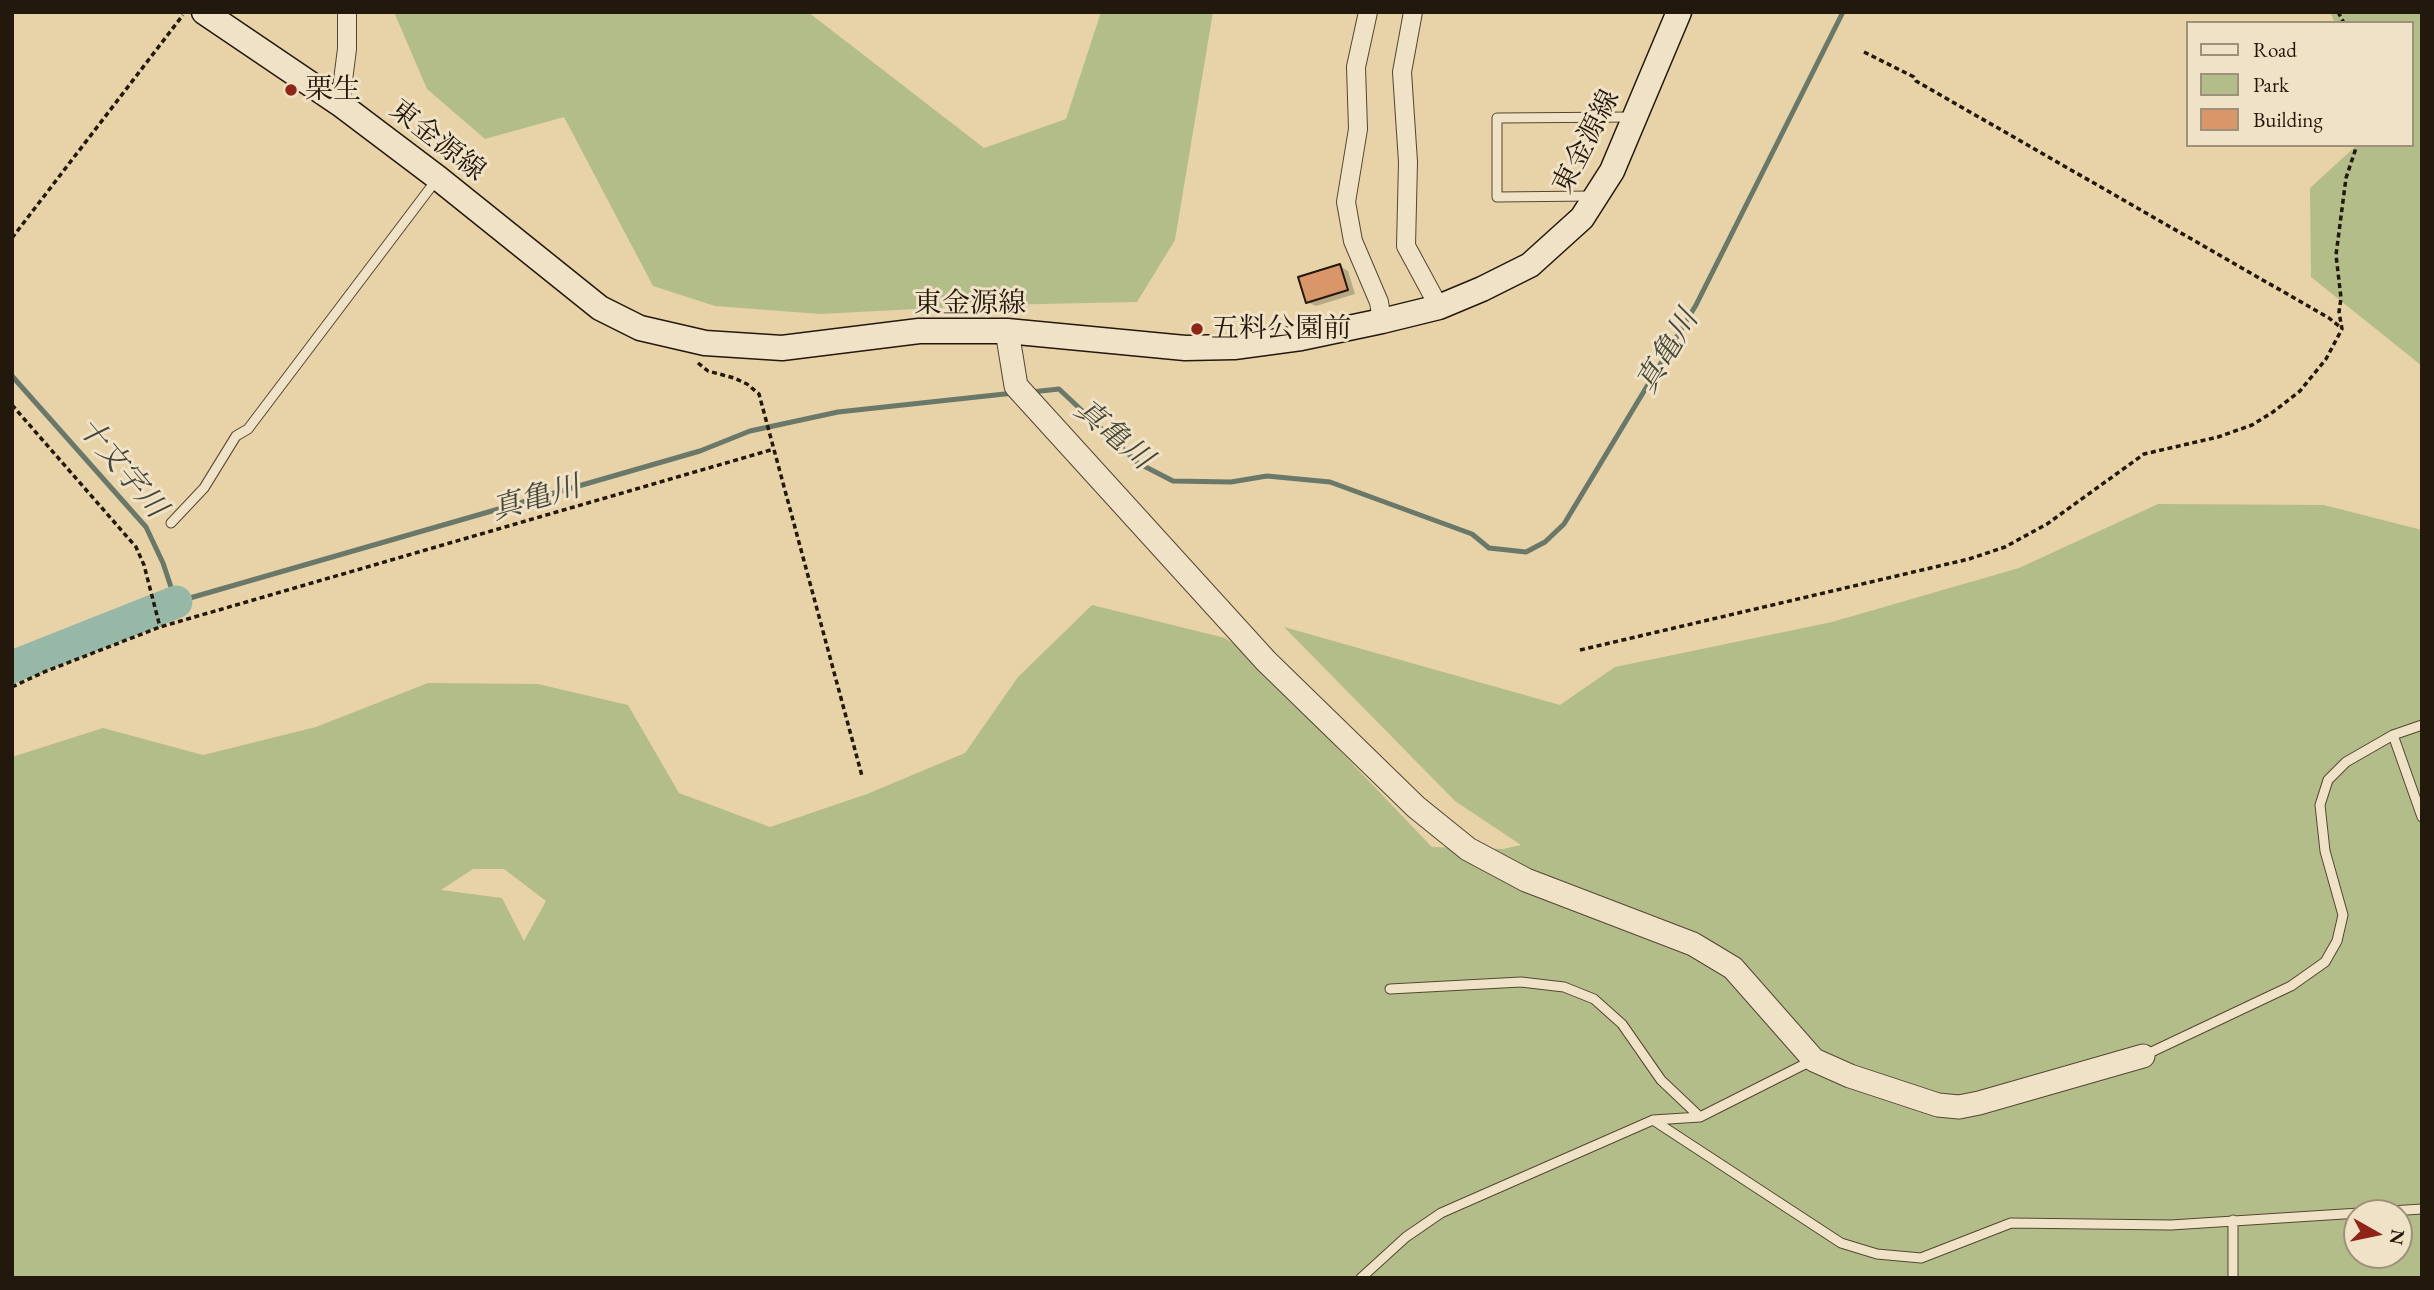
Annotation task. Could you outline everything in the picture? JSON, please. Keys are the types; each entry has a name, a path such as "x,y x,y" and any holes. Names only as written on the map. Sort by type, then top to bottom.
{"main road":[{"name":"東金源線","path":"204,12 340,104 600,307 640,328 680,338 705,343 782,348 919,331 1007,331 1185,348 1222,347 1301,338 1439,307 1530,265 1582,218 1612,171 1673,16"}],"street":[{"path":"340,104 347,49 347,12"},
{"path":"1368,12 1356,67 1358,128 1346,202 1353,241 1379,302 1382,321"},
{"path":"1413,12 1402,72 1408,162 1406,246 1439,307"},
{"path":"1007,331 1016,386 1266,661 1416,807 1468,849 1497,866 1693,944 1733,968 1814,1060 1938,1105 1959,1107 2143,1056"}],"lane":[{"path":"1597,196 1497,197 1497,118 1635,117"},
{"path":"171,523 204,488 236,436 248,429 438,178"},
{"path":"2143,1056 2291,986 2325,962 2337,941 2343,915 2325,851 2320,805 2328,780 2346,762 2393,735 2422,725"},
{"path":"2393,735 2422,817"},
{"path":"1390,989 1521,982 1564,988 1594,999 1622,1024 1661,1080 1700,1117"},
{"path":"1361,1278 1406,1237 1441,1213 1653,1120 1700,1117 1814,1060"},
{"path":"1653,1120 1841,1243 1877,1254 1921,1258 2011,1223 2171,1225 2422,1209"},
{"path":"2233,1220 2233,1278"}],"path":[{"path":"12,238 185,12"},
{"path":"1864,52 1914,78 2329,318 2342,329"},
{"path":"1580,650 1969,559 2006,547 2047,524 2144,454 2218,437 2252,425 2273,412 2300,391 2326,359 2342,329 2336,255 2346,178 2356,147"},
{"path":"680,338 682,351 708,371 734,378 759,394 862,776"},
{"path":"12,405 136,547 144,565 160,627"},
{"path":"12,687 160,627 774,449"}],"green space":[{"path":"394,12 808,12 984,148 1066,119 1101,12 1213,12 1175,240 1137,302 992,305 820,314 715,306 653,286 564,117 485,139 427,89"},
{"path":"2330,12 2422,12 2422,366 2311,277 2310,188 2355,147 2413,147 2413,21 2334,21"},
{"path":"2158,504 2324,505 2422,530 2422,1278 12,1278 12,757 103,728 203,755 316,727 428,683 538,684 628,705 679,793 770,827 867,794 965,753 1018,677 1092,605 1225,638 1276,674 1342,753 1432,847 1503,849 1521,845 1455,801 1284,627 1560,705 1615,667 1832,622 2019,568","holes":["473,869 504,869 546,901 524,941 502,898 441,890"]}],"building":[{"path":"1340,264 1348,290 1306,303 1298,277"}],"waterway":[{"name":"真亀川","path":"1031,392 1059,389 1138,463 1173,481 1231,482 1267,476 1330,482 1472,534 1489,548 1526,552 1545,542 1564,524 1696,305 1843,12"},
{"name":"真亀川","path":"12,376 146,527 163,563 176,602 700,451 750,431 838,412 1014,393"},
{"name":"真亀川","path":"12,667 176,602"}],"place":[{"name":"栗生","path":"291,90"},
{"name":"五料公園前","path":"1197,329"}],"water label":[{"name":"十文字川","path":"121,468"}]}
